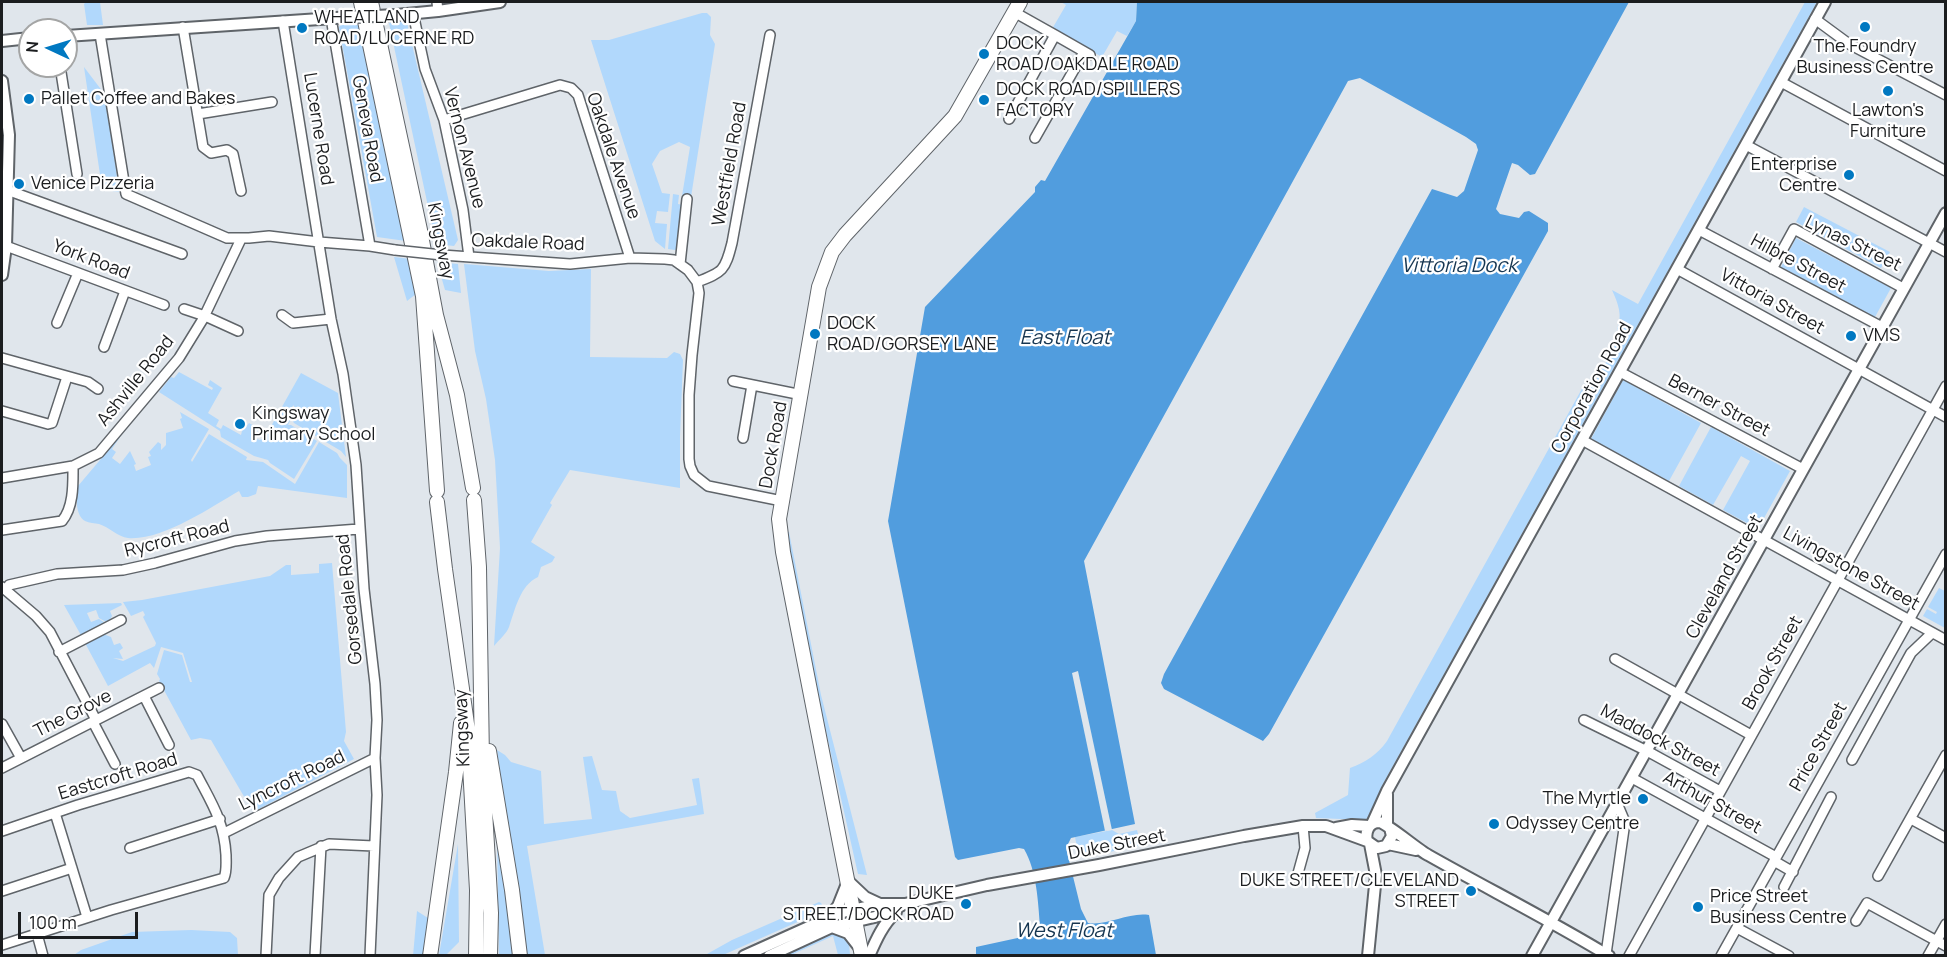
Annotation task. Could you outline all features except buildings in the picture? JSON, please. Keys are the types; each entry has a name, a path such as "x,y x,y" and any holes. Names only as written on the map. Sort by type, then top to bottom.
{"highway":[{"name":"Kingsway","path":"361,2 423,296 437,496 468,732 477,901 476,956"},
{"name":"Kingsway","path":"371,2 436,315 457,395 473,494 479,567 480,693 491,913 490,956"},
{"name":"Dock Road","path":"864,954 783,552 779,519 801,394 808,338 819,286 832,252 847,232 956,116 1017,7"},
{"path":"480,693 512,890 520,956"},
{"path":"430,956 456,772 462,694"}],"main road":[{"path":"78,35 396,15 438,6 500,2"},
{"name":"Corporation Road","path":"1371,825 1387,791 1826,2"},
{"path":"2,41 18,39"},
{"path":"2,81 8,120 5,151 7,190 4,203 6,246 2,274"},
{"name":"Cleveland Street","path":"1532,956 1946,213"},
{"path":"1368,956 1376,875 1392,836 1389,827 1387,791"},
{"path":"1376,875 1366,834 1371,825 1379,822 1420,851 1608,955"},
{"name":"Duke Street","path":"1336,828 1371,825"},
{"name":"Duke Street","path":"855,915 882,904 905,904 987,885 1100,866 1303,826 1336,828 1369,843"},
{"path":"1369,843 1377,848 1387,845 1420,851"},
{"path":"769,956 830,921 848,881 865,897 882,904"},
{"path":"830,921 848,933 864,954 890,918 905,904"},
{"name":"Duke Street","path":"855,915 883,915 905,904"},
{"path":"744,956 830,921 855,915"}],"street":[{"path":"1017,7 1055,35 1087,54 1035,138"},
{"name":"Vernon Avenue","path":"413,13 425,69 444,120 464,210 469,257"},
{"name":"Geneva Road","path":"333,18 370,246"},
{"path":"1815,19 1849,44 1946,95"},
{"name":"Lucerne Road","path":"283,21 319,242"},
{"path":"183,27 203,147 212,153 226,150 233,154 241,191"},
{"name":"Oakdale Road","path":"100,34 126,194 227,238 269,236 442,255 570,264 630,258 665,259 681,264"},
{"name":"Westfield Road","path":"697,282 722,271 726,265 770,35"},
{"path":"1009,119 1055,35"},
{"path":"62,78 77,174"},
{"path":"1781,82 1946,171"},
{"name":"Oakdale Avenue","path":"444,120 560,85 571,88 578,95 630,258"},
{"path":"198,114 272,102"},
{"path":"1746,146 1946,252"},
{"path":"7,190 182,254"},
{"path":"687,199 681,264 697,282 699,293 689,395 690,466 701,482 708,486 782,501"},
{"name":"Lynas Street","path":"1772,269 1794,230 1903,288"},
{"name":"Hilbre Street","path":"1699,231 1882,327"},
{"name":"Ashville Road","path":"2,478 73,466 99,453 177,361 205,316 241,239"},
{"name":"Gorsedale Road","path":"319,242 354,443 364,589 375,684 377,795 370,956"},
{"name":"York Road","path":"6,246 164,305"},
{"name":"Vittoria Street","path":"1677,269 1946,417"},
{"path":"57,322 78,273"},
{"path":"104,347 125,291"},
{"path":"184,309 238,331"},
{"path":"282,315 294,323 331,319"},
{"path":"2,358 88,382 98,389"},
{"name":"Berner Street","path":"1620,372 1803,469"},
{"path":"2,411 48,424 52,423 67,377"},
{"path":"733,381 801,394"},
{"path":"743,438 752,385"},
{"name":"Brook Street","path":"1629,956 1946,386"},
{"name":"Livingstone Street","path":"1582,440 1946,640"},
{"path":"2,530 62,521 66,516 73,491 73,466"},
{"name":"Rycroft Road","path":"4,589 9,585 57,574 123,570 156,564 235,541 267,536 359,529"},
{"name":"Price Street","path":"1721,956 1946,554"},
{"path":"4,589 36,616 50,632 115,764"},
{"path":"59,652 122,620"},
{"path":"1852,760 1911,653 1932,633"},
{"path":"1615,659 1751,735"},
{"name":"The Grove","path":"2,768 159,688"},
{"path":"144,696 169,745"},
{"name":"Maddock Street","path":"1584,720 1720,791"},
{"path":"2,724 21,758"},
{"path":"1878,876 1946,755"},
{"name":"Lyncroft Road","path":"224,833 375,758"},
{"name":"Eastcroft Road","path":"2,831 189,772 197,775 220,819 224,833 226,872 224,878 87,917"},
{"name":"Arthur Street","path":"1632,778 1705,818 1793,872"},
{"path":"1784,887 1831,797"},
{"path":"1608,955 1625,822 1617,803"},
{"path":"2,945 87,917 55,813"},
{"path":"130,848 220,819"},
{"path":"1911,819 1946,838"},
{"path":"1297,877 1305,848 1303,826"},
{"path":"266,956 269,895 279,878 298,857 329,844 374,846"},
{"path":"315,956 321,846"},
{"path":"2,891 72,868"},
{"path":"1856,921 1867,903 1946,946"},
{"path":"1928,956 1946,924"},
{"path":"1737,928 1789,956"},
{"path":"37,934 43,956"}],"shaded area":[{"path":"100,2 103,25 87,25 84,4"},
{"path":"1061,2 1137,2 1136,21 1127,36 1117,31 1102,57 1052,29 1066,5"},
{"path":"1805,2 1817,2 1384,782 1370,815 1365,820 1316,818 1315,813 1348,795 1350,768 1371,758 1387,741 1584,385 1594,384 1622,333 1617,329 1620,314 1612,290 1638,304"},
{"path":"707,13 711,17 710,35 715,44 691,197 682,196 690,147 679,142 660,151 652,164 662,193 670,194 668,212 657,211 655,223 667,224 665,249 655,241 591,40 609,40"},
{"path":"404,21 407,23 458,240 454,246 436,244 389,23"},
{"path":"359,25 406,241 377,237 339,27"},
{"path":"84,67 106,96 119,192 102,188"},
{"path":"673,194 679,195 678,204 683,205 678,248 675,250 668,249"},
{"path":"1804,207 1890,252 1881,268 1796,222"},
{"path":"1796,238 1891,288 1875,317 1781,267"},
{"path":"394,257 410,259 416,294 407,301"},
{"path":"437,262 458,264 461,293 445,290"},
{"path":"464,264 549,271 591,269 590,357 667,358 674,352 680,354 683,360 680,488 570,470 550,503 552,505 531,542 555,557 552,562 541,567 538,577 522,592 508,629 494,646 500,548 495,460 486,399 475,351"},
{"path":"179,372 212,390 213,388 208,385 210,380 222,388 208,413 219,420 216,426 221,429 223,425 241,435 243,427 249,423 258,428 256,439 260,440 265,437 301,373 338,393 346,457 341,451 294,423 292,420 297,410 293,405 288,425 317,441 294,479 268,460 254,456 221,437 220,431 159,392 171,377 174,378"},
{"path":"1623,380 1701,423 1669,481 1591,439"},
{"path":"180,412 209,429 191,460 192,462 209,434 247,457 246,460 263,462 295,484 319,442 337,453 347,465 347,498 258,486 256,494 242,497 239,491 171,529 156,534 128,538 103,525 87,522 82,518 77,505 78,486 122,434 112,449 116,452 112,458 120,464 130,451 136,464 134,465 136,471 151,465 149,452 158,442 161,444 161,450 166,445 166,433 183,428"},
{"path":"1711,427 1790,471 1758,529 1723,510 1750,461 1741,456 1713,505 1679,486"},
{"path":"786,532 789,532 821,695 867,875 858,874 818,696"},
{"path":"332,563 346,732 344,741 354,759 253,812 211,740 200,738 191,740 159,681 157,674 164,650 182,655 190,682 192,682 183,653 161,647 154,668 150,663 108,686 85,643 103,634 111,637 114,645 120,643 123,648 119,651 123,659 113,658 123,661 155,646 156,643 143,617 145,615 143,611 131,616 123,602 270,576 286,565 291,565 291,575 319,573 319,564"},
{"path":"1939,588 1945,591 1945,628 1923,616 1927,609 1936,614 1937,612 1928,607"},
{"path":"121,603 122,605 110,611 112,616 108,623 99,618 96,610 87,613 91,622 99,619 107,624 82,637 64,605"},
{"path":"497,750 511,762 541,771 544,824 592,819 583,757 592,756 602,790 616,791 620,811 630,818 697,805 692,779 699,778 704,814 527,846 545,955 525,955"},
{"path":"1112,830 1119,834 1137,830 1141,845 1096,855 1087,852 1078,853 1075,837"},
{"path":"497,837 508,908 513,955 499,955"},
{"path":"458,844 459,942 446,955 439,955"},
{"path":"819,902 824,908 820,912 723,955 701,955 707,954 732,940"},
{"path":"417,911 428,918 424,955 413,956"},
{"path":"191,930 230,932 237,938 238,955 74,955 81,950 132,932"},
{"path":"834,931 846,936 850,955 838,955 833,936 791,955 778,956"}],"water":[{"name":"East Float","path":"1137,2 1629,2 1535,174 1530,175 1512,163 1496,209 1500,214 1519,218 1524,212 1529,211 1548,223 1548,231 1269,734 1263,741 1164,689 1161,683 1164,674 1432,189 1457,197 1464,191 1478,150 1476,144 1466,137 1360,78 1348,81 1084,561 1135,824 1071,838 1066,848 1081,909 1088,923 1103,923 1133,915 1149,915 1156,955 976,955 976,947 1036,934 1040,926 1032,867 1024,849 1019,848 958,860 955,857 888,521 925,307 1035,192 1035,187 1041,180 1045,181 1136,21"}],"pier":[{"path":"1078,671 1112,830 1105,831 1072,673"}],"place":[{"name":"The Foundry Business Centre","path":"1865,27"},
{"name":"WHEATLAND ROAD/LUCERNE RD","path":"302,28"},
{"name":"DOCK ROAD/OAKDALE ROAD","path":"984,54"},
{"name":"Lawton's Furniture","path":"1888,91"},
{"name":"Pallet Coffee and Bakes","path":"29,99"},
{"name":"DOCK ROAD/SPILLERS FACTORY","path":"984,100"},
{"name":"Enterprise Centre","path":"1849,175"},
{"name":"Venice Pizzeria","path":"19,184"},
{"name":"DOCK ROAD/GORSEY LANE","path":"815,334"},
{"name":"VMS","path":"1851,336"},
{"name":"Kingsway Primary School","path":"240,424"},
{"name":"The Myrtle","path":"1643,799"},
{"name":"Odyssey Centre","path":"1494,824"},
{"name":"DUKE STREET/CLEVELAND STREET","path":"1471,891"},
{"name":"DUKE STREET/DOCK ROAD","path":"966,904"},
{"name":"Price Street Business Centre","path":"1698,907"}],"water label":[{"name":"Vittoria Dock","path":"1459,266"},
{"name":"West Float","path":"1064,931"}]}
